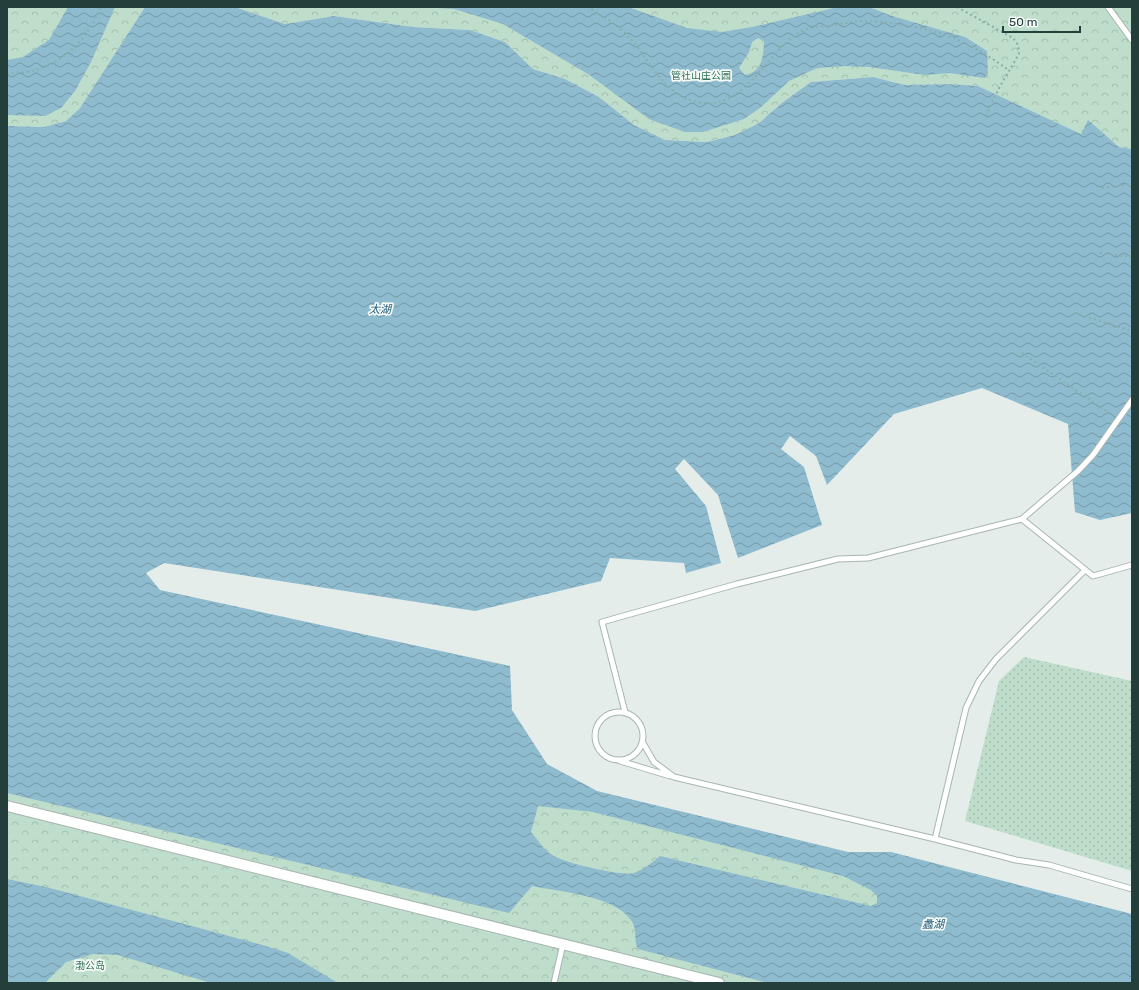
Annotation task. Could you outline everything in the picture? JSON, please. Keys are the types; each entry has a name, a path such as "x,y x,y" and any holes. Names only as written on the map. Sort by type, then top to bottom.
{"street":[{"path":"7,806 719,983"}],"lane":[{"path":"1108,7 1132,40"},
{"path":"625,712 602,622 737,584 838,560 868,558 1022,519 1053,493 1093,455 1132,400"},
{"path":"1022,519 1093,576 1132,565"},
{"path":"935,839 966,708 979,681 996,659 1085,570"},
{"path":"674,777 654,762 643,743 642,727 638,720 625,712 616,712 604,717 598,724 595,734 596,742 600,750 611,759 619,760 674,777 935,839 1016,860 1049,865 1132,889"},
{"path":"619,760 632,756 643,743"},
{"path":"554,983 563,944"}],"path":[{"path":"7,74 35,70 72,51 92,26 101,7"},
{"path":"587,7 604,17 626,34 669,88 679,97 702,103 716,103 731,98 743,89 769,59 799,32 825,26 862,21 923,30 948,36 966,43 1010,71"},
{"path":"958,7 1013,38 1018,45 1019,54 985,118"},
{"path":"1102,188 1132,184"},
{"path":"1100,253 1132,257"},
{"path":"1075,313 1132,331"},
{"path":"1022,353 1119,420"}],"green space":[{"path":"7,7 145,7 80,108 66,121 44,127 7,126"},
{"name":"管社山庄公园","path":"235,7 1132,7 1132,149 1119,147 1088,121 1081,134 978,86 949,84 905,85 873,77 811,82 783,102 759,123 735,135 707,142 665,140 634,125 599,97 565,79 533,69 505,42 470,30 413,27 334,16 285,24"},
{"path":"1024,657 1132,681 1132,871 965,821 999,681"},
{"path":"7,775 580,802 866,878 943,983 324,983 7,893"},
{"name":"渤公岛","path":"86,946 237,983 34,983"}],"water":[{"path":"68,7 115,7 91,62 75,91 61,108 45,116 7,115 7,60 23,57 49,40"},
{"name":"太湖","path":"145,7 235,7 285,24 334,16 413,27 470,30 505,42 533,69 565,79 599,97 634,125 665,140 707,142 735,135 759,123 783,102 811,82 873,77 905,85 949,84 978,86 1081,134 1088,120 1119,147 1132,149 1132,513 1100,520 1075,512 1068,424 982,388 894,414 827,485 816,456 790,436 781,449 804,467 822,525 738,558 718,495 684,459 675,469 706,506 721,563 686,573 684,563 610,558 601,581 475,611 164,563 146,573 160,590 510,666 512,710 547,764 597,791 848,852 891,852 1132,914 1132,983 768,983 638,949 633,923 623,912 612,905 585,896 532,886 509,913 7,793 7,126 44,127 66,121 80,108","holes":["538,806 593,812 843,876 871,890 877,896 877,903 871,906 660,856 648,866 634,873 628,874 606,871 567,861 552,855 531,832"]},
{"path":"421,7 628,7 687,28 722,32 752,27 834,8 869,7 892,16 965,37 987,51 988,74 985,78 949,73 925,75 869,67 846,66 817,68 789,81 760,108 744,119 703,132 685,132 649,119 588,74 503,24 454,9","holes":["758,38 764,41 762,58 759,67 755,71 745,75 739,68 749,52 752,42"]},
{"path":"7,879 50,888 288,953 338,983 211,983 118,955 93,954 66,962 45,983 7,983"}],"water label":[{"name":"蠡湖","path":"933,924"}]}
